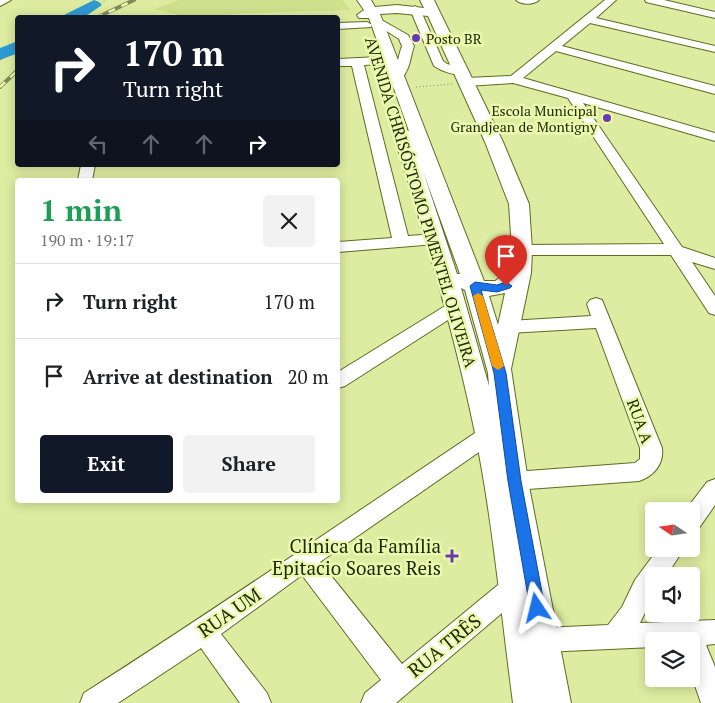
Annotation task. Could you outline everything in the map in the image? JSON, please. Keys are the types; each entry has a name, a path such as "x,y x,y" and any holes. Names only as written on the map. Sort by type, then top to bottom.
{"main road":[{"name":"AVENIDA CHRISÓSTOMO PIMENTEL OLIVEIRA","path":"352,0 369,14 399,82 475,286 500,373 514,481 554,703"},
{"path":"369,14 425,6 432,30 451,51 513,185 518,204 522,250 520,273 500,373"},
{"name":"AVENIDA CHRISÓSTOMO PIMENTEL OLIVEIRA","path":"369,14 379,61 456,307 488,435 530,703"},
{"path":"437,243 456,276 475,286 491,288 506,286 520,273"}],"street":[{"path":"0,3 6,0"},
{"path":"521,0 534,0"},
{"path":"514,79 611,0"},
{"path":"650,0 715,15"},
{"path":"340,25 369,14 387,25 395,33 404,37 408,46 399,82"},
{"path":"588,19 715,49"},
{"path":"395,33 432,30 432,48 438,63 464,79 514,79 715,137"},
{"path":"408,46 451,51"},
{"path":"554,47 715,90"},
{"path":"340,63 379,61"},
{"path":"358,62 401,242"},
{"path":"573,97 616,164 715,309"},
{"path":"340,247 401,242 437,243"},
{"path":"522,250 660,249 677,251 715,264"},
{"path":"340,380 456,307"},
{"name":"RUA A","path":"510,327 600,313 651,448 652,457 649,465 639,472 514,481"},
{"name":"RUA UM","path":"95,703 204,631 304,560 488,435"},
{"path":"700,509 715,488"},
{"path":"616,635 631,615 644,588 666,558"},
{"path":"304,560 399,682"},
{"name":"RUA TRÊS","path":"375,703 513,588"},
{"path":"204,631 257,703"},
{"path":"543,640 616,635 703,634 715,703"}],"path":[{"path":"71,15 95,2 99,4 108,0"},
{"path":"82,15 108,0"},
{"path":"0,53 15,46"},
{"path":"0,60 15,52"},
{"path":"399,82 464,79"}],"shaded area":[{"path":"178,0 342,0 351,10 178,15 154,9"}],"waterway":[{"path":"76,15 94,5"},
{"path":"0,55 15,48"}],"railway":[{"path":"102,15 134,0"},
{"path":"0,87 15,73"}],"slow traffic":[{"path":"478,296 498,366"}],"place":[{"name":"Posto BR","path":"416,38"},
{"name":"Escola Municipal Grandjean de Montigny","path":"607,118"},
{"name":"Clínica da Família Epitacio Soares Reis","path":"452,556"}],"route":[{"path":"506,286 485,288 475,286 500,373 514,481 537,608"}]}
